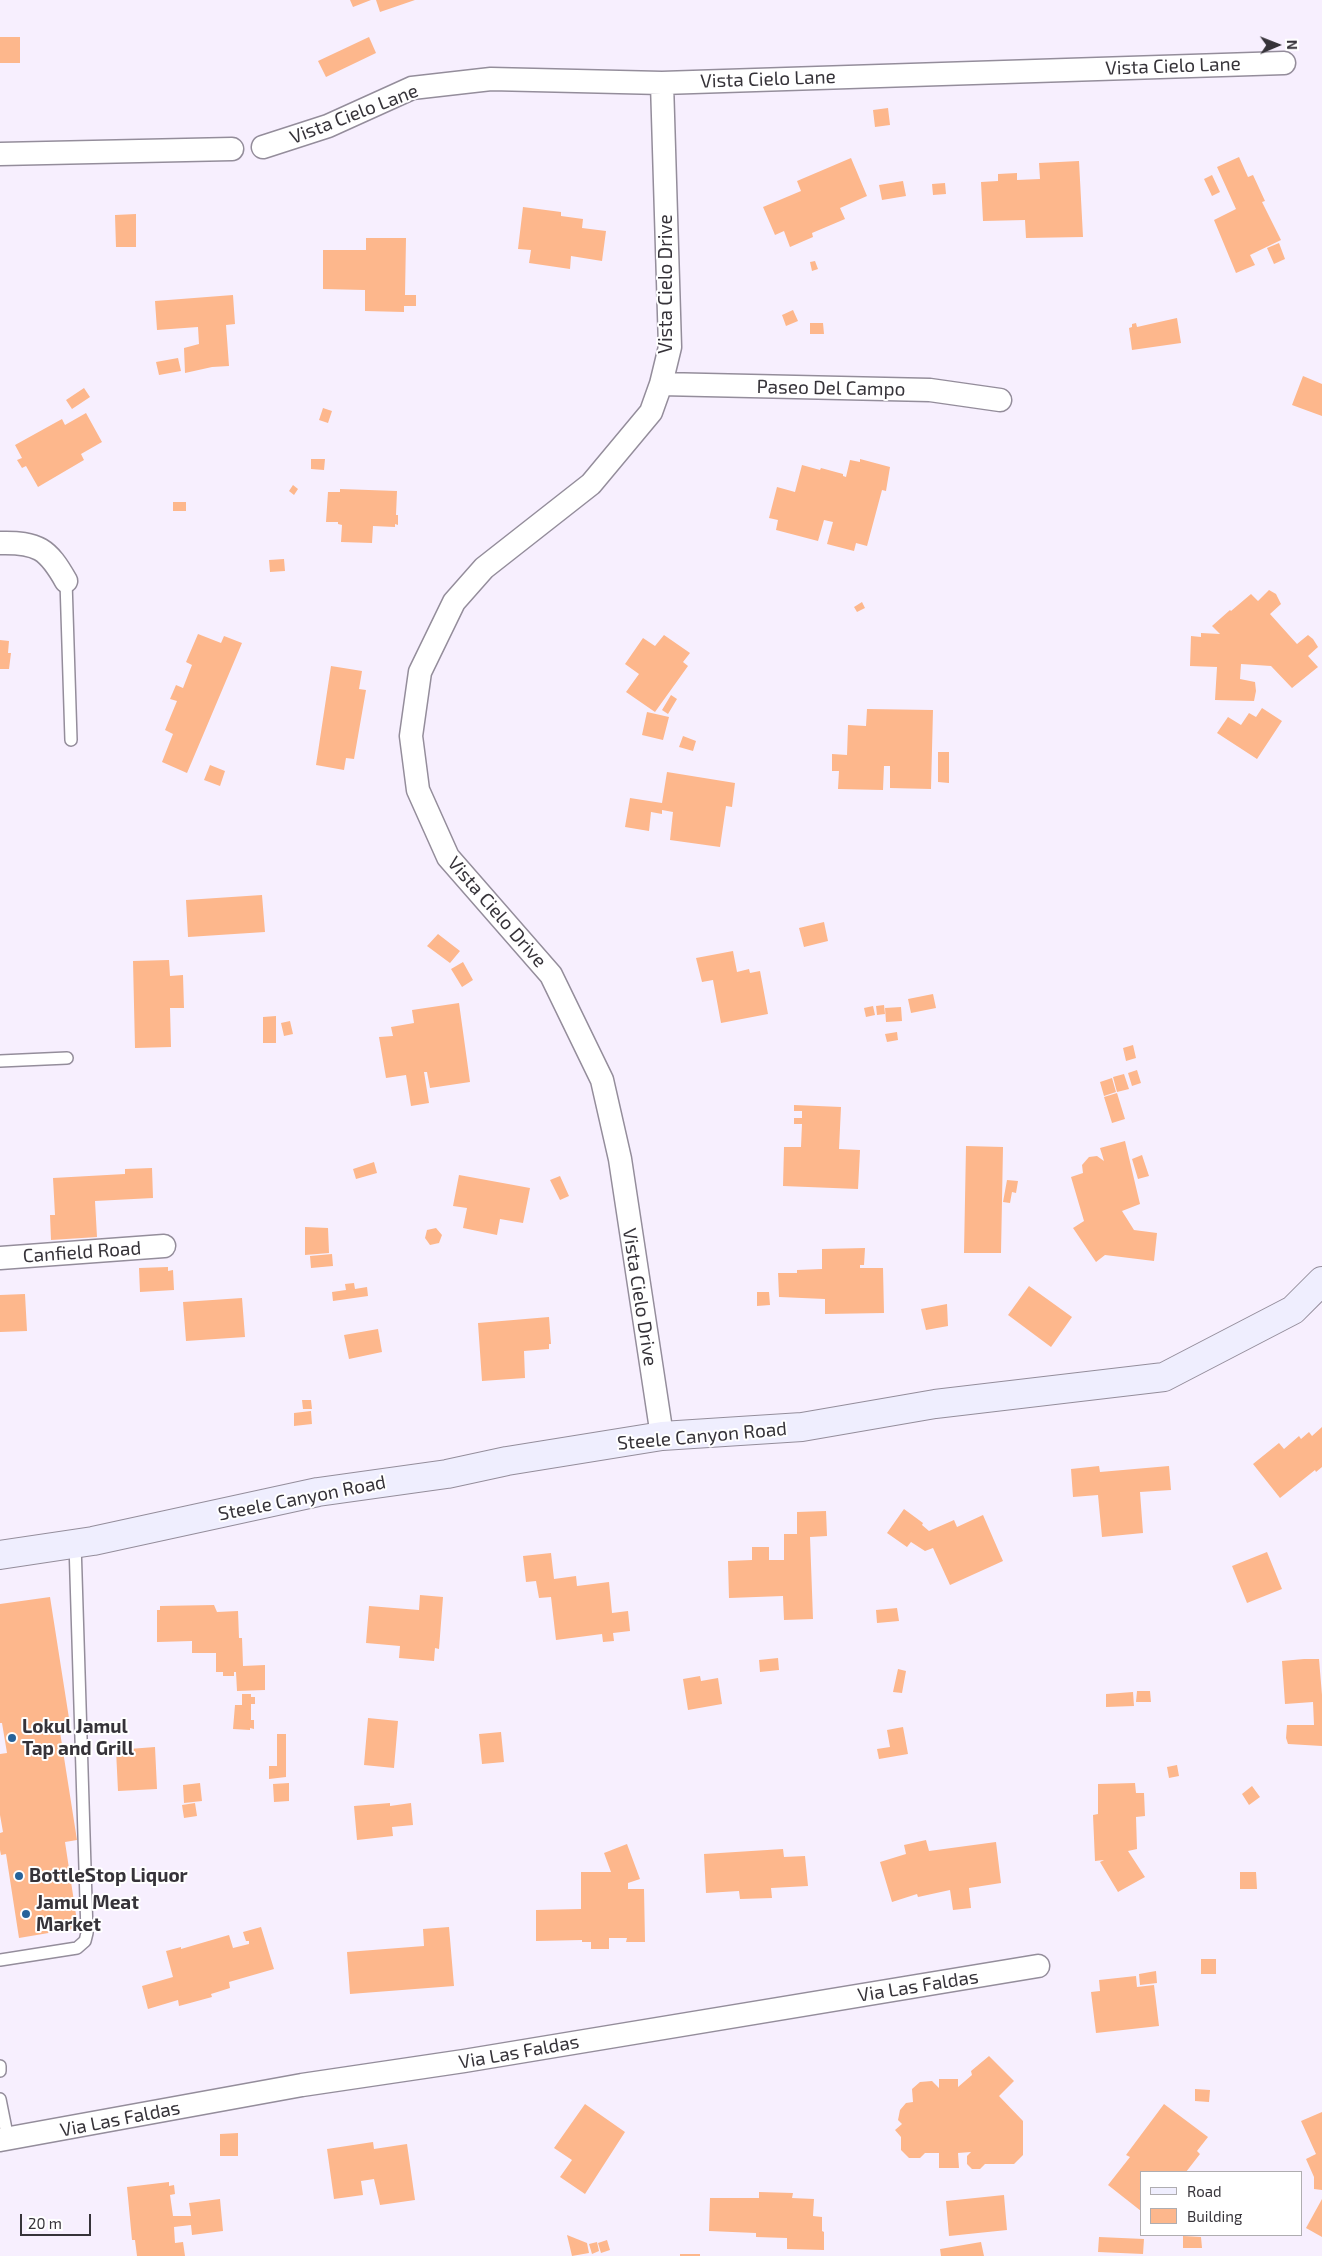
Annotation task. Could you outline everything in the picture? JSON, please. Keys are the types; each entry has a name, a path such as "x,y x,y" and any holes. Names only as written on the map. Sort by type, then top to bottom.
{"street":[{"name":"Vista Cielo Lane","path":"264,147 328,126 412,88 491,79 662,83 1284,63"},
{"name":"Vista Cielo Drive","path":"662,83 670,347 661,384 651,412 591,484 484,568 454,602 420,672 411,736 418,790 448,857 551,975 602,1080 620,1159 662,1436"},
{"path":"0,154 232,149"},
{"name":"Paseo Del Campo","path":"661,384 930,390 1000,400"},
{"path":"0,543 39,548 54,558 66,581"},
{"name":"Canfield Road","path":"0,1258 164,1246"},
{"name":"Steele Canyon Road","path":"0,1554 75,1543 318,1492 447,1474 662,1436 802,1427 934,1404 1164,1377 1293,1310 1322,1281"},
{"name":"Via Las Faldas","path":"4,2140 302,2085 464,2061 1038,1966"}],"lane":[{"path":"66,581 71,740"},
{"path":"0,1061 67,1058"},
{"path":"0,1960 77,1948 85,1942 87,1933 75,1543"},
{"path":"0,2066 0,2072"},
{"path":"0,2099 4,2140"}],"building":[{"path":"350,0 371,0 353,7"},
{"path":"376,0 415,0 380,12"},
{"path":"0,37 20,37 20,63 0,63"},
{"path":"369,37 376,53 326,77 318,61"},
{"path":"888,108 890,125 875,127 873,110"},
{"path":"1239,157 1248,177 1253,175 1265,201 1262,202 1281,240 1250,255 1255,265 1236,273 1214,220 1236,209 1217,167"},
{"path":"851,158 867,196 840,208 845,219 812,233 813,237 790,247 784,231 775,235 763,207 801,191 797,181"},
{"path":"1079,161 1083,237 1026,238 1025,220 983,221 981,182 998,181 998,174 1017,173 1017,180 1040,179 1039,163"},
{"path":"1212,175 1220,192 1212,196 1204,179"},
{"path":"903,181 906,196 882,200 879,185"},
{"path":"945,183 946,194 933,195 932,184"},
{"path":"523,207 561,212 561,216 583,219 582,228 606,231 602,261 571,256 570,269 529,263 531,250 518,249"},
{"path":"136,214 136,247 116,247 115,215"},
{"path":"366,238 406,238 405,295 416,295 416,306 404,306 404,312 365,311 365,290 323,289 323,250 366,250"},
{"path":"1279,243 1285,259 1274,264 1267,248"},
{"path":"815,261 818,269 812,271 810,262"},
{"path":"233,295 235,324 226,325 229,366 212,367 185,373 184,348 199,344 198,327 157,330 155,301"},
{"path":"793,310 798,321 786,326 782,315"},
{"path":"1177,318 1181,343 1132,350 1129,328 1132,327 1132,324 1136,323 1137,327"},
{"path":"810,323 823,323 824,334 810,334"},
{"path":"178,358 181,371 159,375 156,362"},
{"path":"1303,376 1322,384 1322,416 1292,405"},
{"path":"84,388 90,397 72,409 66,400"},
{"path":"323,408 332,411 328,423 319,420"},
{"path":"86,413 102,442 81,454 84,460 38,487 26,466 22,468 17,460 22,458 15,445 62,419 65,425"},
{"path":"311,459 325,459 324,470 311,469"},
{"path":"860,459 890,467 886,491 882,490 867,546 856,543 854,551 827,544 833,522 824,520 818,541 776,530 778,520 769,518 777,487 795,492 802,465 843,474 846,477 850,460 860,462"},
{"path":"293,485 298,489 294,495 289,491"},
{"path":"340,489 397,491 396,515 398,515 398,525 395,524 395,527 373,526 372,543 341,542 342,525 338,524 338,522 326,522 328,492 340,492"},
{"path":"173,502 186,502 186,511 173,511"},
{"path":"284,559 285,571 270,572 269,560"},
{"path":"1269,590 1276,594 1281,604 1270,614 1297,644 1308,635 1313,639 1318,647 1308,656 1318,667 1292,688 1271,666 1241,664 1240,679 1255,682 1254,701 1215,700 1217,667 1190,666 1191,636 1201,637 1201,633 1220,634 1212,626 1251,594 1258,601"},
{"path":"862,602 865,608 857,612 854,607"},
{"path":"198,634 221,643 224,636 242,643 187,773 162,762 173,734 165,730 177,701 170,699 176,685 183,688 192,665 186,662"},
{"path":"664,635 690,653 683,662 688,666 655,712 626,692 639,674 625,664 643,638 655,646"},
{"path":"0,640 9,641 8,653 11,653 9,669 0,669"},
{"path":"331,666 362,671 359,689 366,690 354,759 346,758 344,770 316,765"},
{"path":"671,695 677,699 668,714 662,710"},
{"path":"1262,708 1282,721 1257,759 1217,733 1228,717 1241,725 1249,713 1256,717"},
{"path":"867,709 933,710 931,789 890,788 890,766 884,766 883,790 838,789 839,771 832,771 832,754 847,755 848,725 866,726"},
{"path":"647,712 669,717 663,740 642,735"},
{"path":"683,736 696,741 693,751 679,747"},
{"path":"938,752 949,752 949,783 938,782"},
{"path":"210,765 225,771 220,786 204,780"},
{"path":"667,772 735,783 732,807 726,806 720,847 670,840 673,812 662,810 662,814 651,812 649,831 625,827 630,798 662,803"},
{"path":"262,895 265,932 188,937 186,900"},
{"path":"824,922 828,941 804,947 799,928"},
{"path":"438,934 460,951 450,963 427,946"},
{"path":"733,951 737,972 749,969 750,973 760,971 768,1014 721,1023 713,980 702,982 696,958"},
{"path":"169,960 170,976 183,975 184,1008 170,1008 171,1047 135,1048 133,961"},
{"path":"463,962 473,980 462,987 451,969"},
{"path":"933,994 936,1008 911,1013 908,999"},
{"path":"459,1003 470,1082 430,1088 427,1072 424,1072 429,1103 411,1106 406,1075 386,1078 379,1037 393,1036 391,1027 414,1023 412,1010"},
{"path":"884,1005 885,1014 877,1015 876,1006"},
{"path":"873,1006 875,1015 866,1017 864,1008"},
{"path":"901,1007 902,1021 886,1022 885,1008"},
{"path":"276,1016 276,1043 263,1043 263,1017"},
{"path":"290,1021 293,1034 284,1036 281,1023"},
{"path":"897,1032 898,1040 887,1042 885,1034"},
{"path":"1133,1045 1136,1058 1126,1061 1123,1048"},
{"path":"1137,1070 1141,1083 1132,1086 1128,1073"},
{"path":"1124,1074 1129,1089 1117,1092 1113,1077"},
{"path":"1112,1078 1116,1092 1104,1096 1100,1082"},
{"path":"1117,1093 1125,1119 1112,1123 1104,1097"},
{"path":"794,1105 841,1107 839,1149 860,1150 858,1189 783,1186 784,1147 801,1147 802,1124 794,1124 794,1118 802,1118 802,1111 794,1111"},
{"path":"1125,1141 1140,1204 1122,1211 1134,1230 1157,1233 1154,1261 1105,1255 1096,1262 1073,1228 1084,1221 1071,1177 1083,1173 1082,1165 1089,1157 1097,1156 1104,1161 1100,1148"},
{"path":"966,1146 1003,1147 1001,1253 964,1253"},
{"path":"1142,1155 1149,1176 1138,1179 1132,1159"},
{"path":"374,1162 377,1173 356,1179 353,1169"},
{"path":"152,1168 153,1198 95,1201 97,1237 51,1240 50,1215 55,1215 53,1178 125,1174 125,1169"},
{"path":"459,1175 530,1188 523,1223 500,1219 497,1235 463,1228 467,1208 453,1206"},
{"path":"560,1176 569,1196 560,1200 550,1180"},
{"path":"1007,1180 1018,1181 1016,1193 1012,1192 1010,1203 1003,1202"},
{"path":"305,1227 328,1228 329,1253 305,1255"},
{"path":"436,1228 442,1235 439,1243 430,1245 425,1238 427,1230"},
{"path":"865,1248 864,1265 860,1265 860,1268 883,1268 884,1313 825,1314 825,1299 779,1297 778,1273 797,1273 797,1270 822,1269 822,1249"},
{"path":"332,1254 333,1266 311,1268 310,1256"},
{"path":"168,1267 168,1271 173,1270 174,1290 140,1292 139,1268"},
{"path":"354,1283 355,1289 367,1287 368,1296 333,1301 332,1292 346,1290 345,1284"},
{"path":"1029,1286 1072,1317 1051,1347 1008,1315"},
{"path":"757,1292 769,1292 770,1305 757,1306"},
{"path":"25,1294 27,1331 0,1332 0,1295"},
{"path":"242,1298 245,1337 186,1341 183,1302"},
{"path":"947,1304 948,1326 926,1330 921,1309"},
{"path":"549,1317 551,1344 549,1344 549,1349 524,1351 525,1378 482,1381 478,1323"},
{"path":"378,1329 382,1352 349,1359 344,1335"},
{"path":"302,1400 311,1400 312,1409 303,1409"},
{"path":"311,1411 312,1424 294,1426 294,1413"},
{"path":"1322,1427 1322,1467 1316,1472 1315,1470 1280,1498 1253,1464 1279,1443 1284,1449 1299,1436 1301,1439 1309,1432 1312,1436"},
{"path":"1099,1466 1100,1472 1169,1466 1171,1490 1140,1492 1143,1533 1102,1537 1098,1495 1073,1497 1071,1469"},
{"path":"904,1509 923,1523 922,1525 929,1531 954,1520 957,1527 983,1515 1003,1561 950,1585 933,1548 925,1551 911,1542 907,1547 887,1533"},
{"path":"826,1511 827,1536 810,1537 813,1619 784,1620 783,1596 729,1598 728,1561 752,1560 752,1547 769,1547 769,1560 784,1560 784,1534 797,1534 797,1512"},
{"path":"1267,1552 1282,1589 1247,1603 1232,1566"},
{"path":"551,1553 554,1579 576,1576 577,1586 609,1582 612,1613 628,1611 630,1631 613,1633 614,1641 603,1642 602,1634 556,1640 551,1597 539,1598 536,1581 526,1582 523,1556"},
{"path":"420,1595 443,1597 439,1649 435,1648 434,1661 399,1658 400,1646 366,1643 369,1606 419,1610"},
{"path":"50,1597 71,1731 60,1732 77,1840 65,1842 78,1928 19,1938 6,1854 1,1855 0,1850 0,1833 3,1832 0,1815 0,1754 7,1753 2,1723 0,1723 0,1604"},
{"path":"214,1605 217,1612 238,1611 239,1638 242,1638 243,1666 265,1665 265,1690 237,1691 236,1672 234,1672 234,1676 223,1676 223,1672 216,1672 216,1653 192,1653 192,1641 157,1642 157,1610 160,1610 160,1606"},
{"path":"897,1608 899,1621 877,1623 876,1610"},
{"path":"778,1658 779,1670 760,1672 759,1660"},
{"path":"1319,1659 1322,1695 1322,1746 1288,1744 1286,1738 1287,1725 1314,1725 1313,1702 1285,1704 1282,1661"},
{"path":"898,1669 906,1671 902,1693 893,1692"},
{"path":"700,1676 701,1681 718,1678 722,1704 688,1710 683,1679"},
{"path":"1137,1691 1150,1691 1151,1702 1136,1702"},
{"path":"1133,1692 1134,1706 1106,1707 1106,1694"},
{"path":"242,1694 251,1694 251,1697 255,1697 255,1704 251,1704 251,1720 254,1720 254,1729 233,1729 235,1705 242,1705"},
{"path":"368,1718 398,1721 394,1768 364,1765"},
{"path":"903,1727 908,1754 879,1759 877,1749 890,1747 887,1730"},
{"path":"501,1732 504,1762 482,1764 479,1734"},
{"path":"277,1734 286,1734 286,1777 269,1779 269,1766 277,1766"},
{"path":"155,1747 157,1789 118,1791 116,1750"},
{"path":"1177,1765 1179,1776 1169,1778 1167,1767"},
{"path":"200,1783 202,1801 184,1803 183,1785"},
{"path":"289,1783 289,1801 274,1802 273,1784"},
{"path":"1135,1783 1136,1793 1144,1793 1145,1816 1136,1817 1137,1849 1128,1851 1145,1877 1118,1892 1100,1862 1104,1860 1095,1861 1093,1815 1098,1814 1098,1784"},
{"path":"1252,1786 1260,1797 1249,1805 1242,1794"},
{"path":"195,1803 197,1816 184,1818 182,1805"},
{"path":"390,1803 390,1806 411,1803 413,1825 392,1827 393,1836 357,1840 354,1806"},
{"path":"926,1840 929,1851 996,1842 1001,1883 969,1888 971,1908 953,1910 950,1890 918,1897 917,1894 892,1902 880,1862 906,1854 904,1845"},
{"path":"627,1844 640,1879 628,1883 628,1889 644,1889 645,1942 626,1942 627,1938 609,1938 609,1949 591,1949 591,1942 582,1942 582,1940 536,1941 536,1910 581,1909 581,1872 611,1872 604,1853"},
{"path":"783,1849 784,1857 805,1856 808,1886 771,1888 772,1898 740,1899 739,1891 706,1893 704,1854"},
{"path":"1240,1872 1256,1872 1257,1889 1240,1889"},
{"path":"261,1927 274,1969 229,1982 230,1988 211,1994 212,1997 179,2006 178,2000 148,2009 142,1986 173,1977 166,1951 181,1947 181,1949 229,1935 233,1948 249,1944 243,1932"},
{"path":"449,1927 454,1986 350,1994 347,1952 424,1946 423,1929"},
{"path":"1201,1959 1216,1959 1216,1974 1201,1974"},
{"path":"1156,1971 1157,1983 1140,1985 1139,1974"},
{"path":"1136,1976 1137,1987 1154,1985 1159,2026 1096,2033 1091,1992 1100,1991 1099,1980"},
{"path":"989,2056 1014,2081 999,2096 1023,2121 1023,2155 1014,2164 985,2164 980,2169 972,2169 967,2164 967,2156 971,2152 958,2153 959,2168 939,2168 939,2153 925,2153 920,2158 909,2158 901,2150 901,2137 895,2130 902,2124 898,2120 900,2110 906,2103 913,2102 912,2089 920,2082 932,2081 939,2088 939,2079 958,2079 958,2087 972,2075 971,2071"},
{"path":"1195,2089 1210,2090 1209,2102 1195,2101"},
{"path":"585,2104 625,2132 585,2194 560,2177 572,2160 554,2148"},
{"path":"1164,2104 1208,2137 1197,2151 1200,2154 1187,2171 1140,2171 1140,2210 1108,2185 1130,2157 1126,2155"},
{"path":"1322,2112 1322,2190 1314,2189 1314,2177 1306,2159 1316,2154 1301,2121"},
{"path":"238,2133 238,2156 220,2156 220,2134"},
{"path":"373,2142 374,2149 407,2144 415,2200 380,2205 374,2179 361,2181 363,2195 334,2199 327,2149"},
{"path":"169,2182 169,2186 174,2185 175,2194 170,2195 173,2216 191,2216 189,2203 220,2199 223,2231 192,2235 191,2225 174,2227 175,2243 183,2242 185,2256 137,2256 135,2240 132,2240 127,2187"},
{"path":"759,2192 793,2193 792,2198 814,2199 813,2216 822,2217 824,2250 787,2249 787,2238 756,2237 756,2233 709,2231 710,2198 759,2198"},
{"path":"1004,2195 1007,2230 949,2236 946,2201"},
{"path":"1322,2199 1322,2237 1306,2228"},
{"path":"567,2235 587,2243 589,2253 572,2256"},
{"path":"1183,2236 1201,2237 1202,2248 1183,2248"},
{"path":"1099,2237 1144,2239 1143,2254 1098,2252"},
{"path":"607,2240 610,2250 601,2253 598,2243"},
{"path":"597,2242 599,2251 592,2254 589,2244"},
{"path":"981,2242 984,2256 941,2256 940,2249"},
{"path":"680,2254 700,2254 700,2256 680,2256"}],"place":[{"name":"Lokul Jamul Tap and Grill","path":"12,1738"},
{"name":"BottleStop Liquor","path":"19,1876"},
{"name":"Jamul Meat Market","path":"26,1914"}]}
